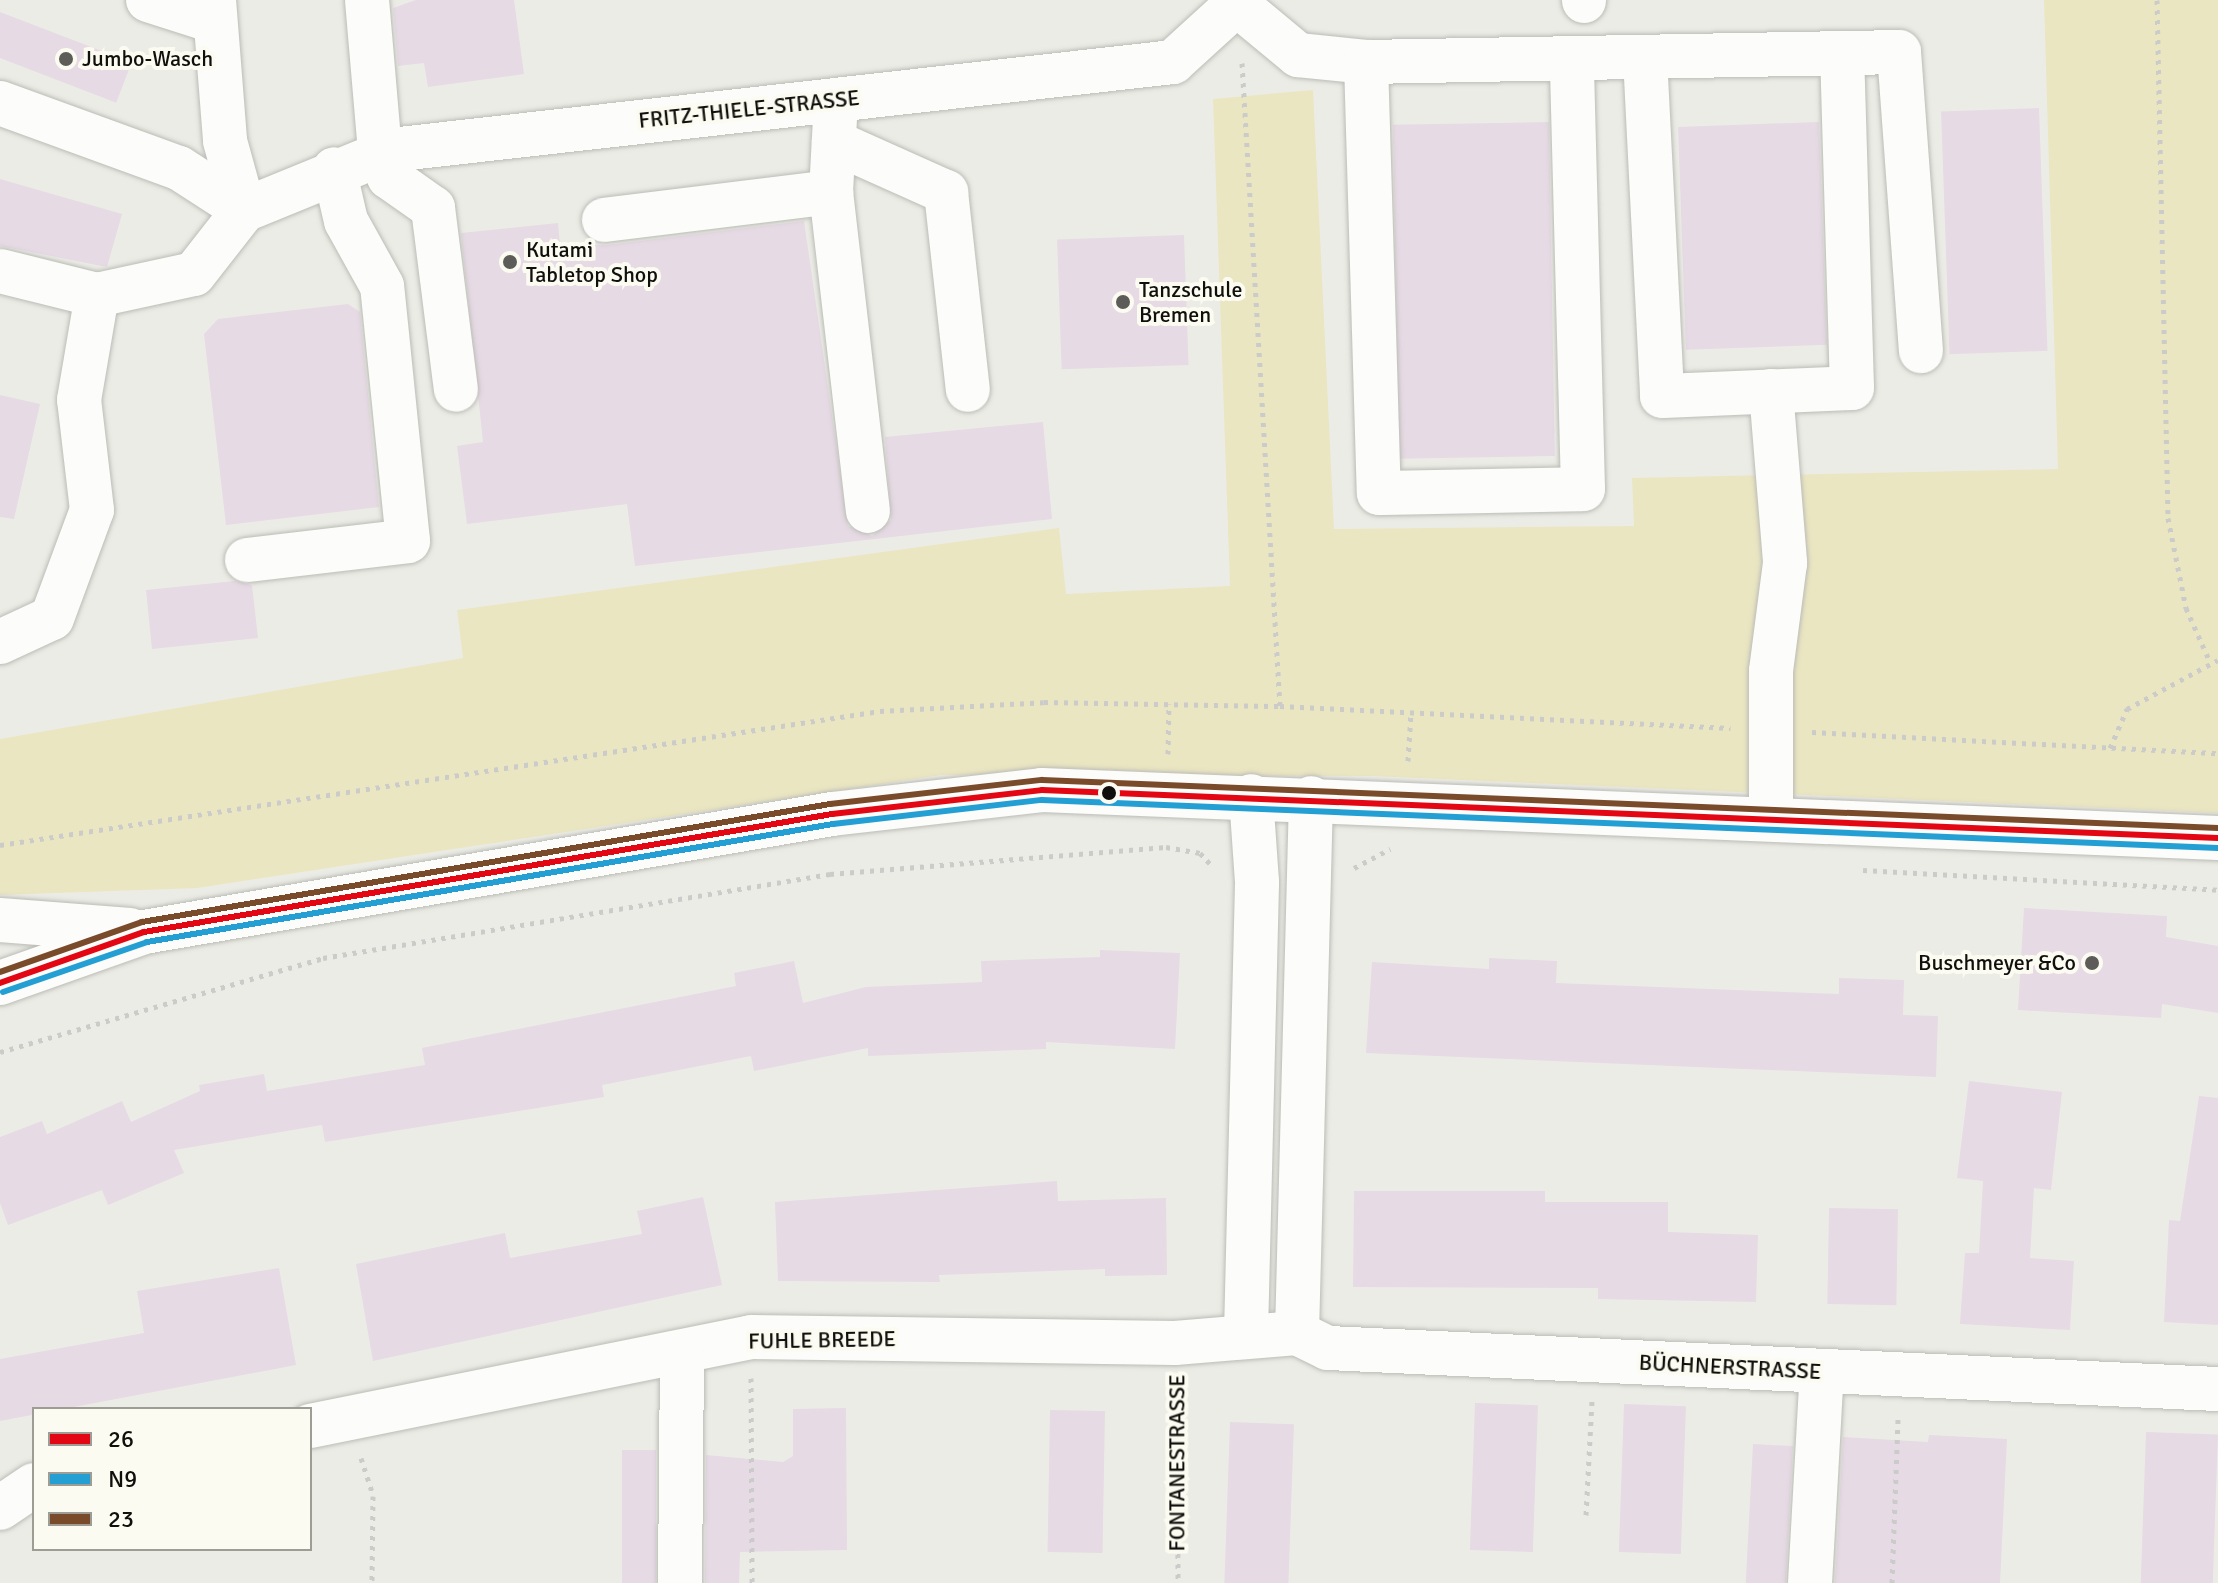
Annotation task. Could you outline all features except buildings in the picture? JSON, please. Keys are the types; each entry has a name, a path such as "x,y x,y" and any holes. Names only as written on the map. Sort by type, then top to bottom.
{"street":[{"path":"148,0 214,10 225,141 244,210"},
{"path":"367,0 380,152 389,177 433,208 456,390"},
{"path":"1240,3 1298,55 1366,62 1899,52 1921,351"},
{"name":"FRITZ-THIELE-STRASSE","path":"244,210 334,169 380,152 835,121 1173,62 1240,3"},
{"path":"1645,57 1662,396 1852,388 1842,53"},
{"path":"1366,62 1379,493 1394,493 1583,489 1572,59"},
{"path":"0,103 179,168 244,210"},
{"path":"868,511 831,192 835,121 946,192 968,390"},
{"path":"247,560 408,541 382,286 346,221 334,169"},
{"path":"604,220 831,192"},
{"path":"0,271 97,295 194,274 244,210"},
{"path":"0,642 52,618 92,510 79,400 97,295"},
{"path":"1771,391 1785,563 1768,730 1771,818"},
{"path":"0,983 144,932 937,800 1042,790 1311,798 2218,838"},
{"path":"1246,1334 1257,882 1251,796"},
{"path":"1297,1333 1311,798"},
{"path":"0,920 144,932"},
{"name":"BÜCHNERSTRASSE","path":"1246,1334 1297,1333 1328,1348 2218,1389"},
{"name":"FUHLE BREEDE","path":"329,1422 682,1356 751,1337 1175,1343 1246,1334"},
{"path":"680,1583 682,1356"},
{"path":"1810,1583 1822,1371"},
{"path":"0,1508 32,1486"}],"path":[{"path":"2157,0 2168,518 2186,608 2210,662"},
{"path":"1240,3 1280,706"},
{"path":"2110,748 2127,709 2218,660"},
{"path":"0,845 880,711 1044,702 1280,706 2218,753"},
{"path":"1309,882 1337,882 1366,857 1402,846"},
{"path":"0,1052 323,958 830,874 1166,847 1200,853 1226,881 1257,882"},
{"path":"1844,869 2218,890"},
{"path":"751,1337 752,1583"},
{"name":"FONTANESTRASSE","path":"1175,1343 1178,1583"},
{"path":"1586,1515 1594,1360"},
{"path":"1892,1583 1900,1374"},
{"path":"329,1422 373,1496 372,1583"}],"shaded area":[{"path":"2044,0 2218,0 2218,813 1372,776 941,775 197,888 0,895 0,739 463,658 457,610 1059,528 1066,594 1230,586 1213,99 1313,90 1334,529 1634,526 1632,478 2058,469"}],"transit line":[{"name":"23","path":"0,972 142,922 830,804 1042,780 2218,828"},
{"name":"26","path":"0,983 144,932 832,814 1042,790 2218,838"},
{"name":"N9","path":"3,992 147,942 833,824 1042,800 2218,848"}],"place":[{"name":"Jumbo-Wasch","path":"66,59"},
{"name":"Kutami Tabletop Shop","path":"510,262"},
{"name":"Tanzschule Bremen","path":"1123,302"},
{"name":"Buschmeyer &Co","path":"2092,963"}]}
